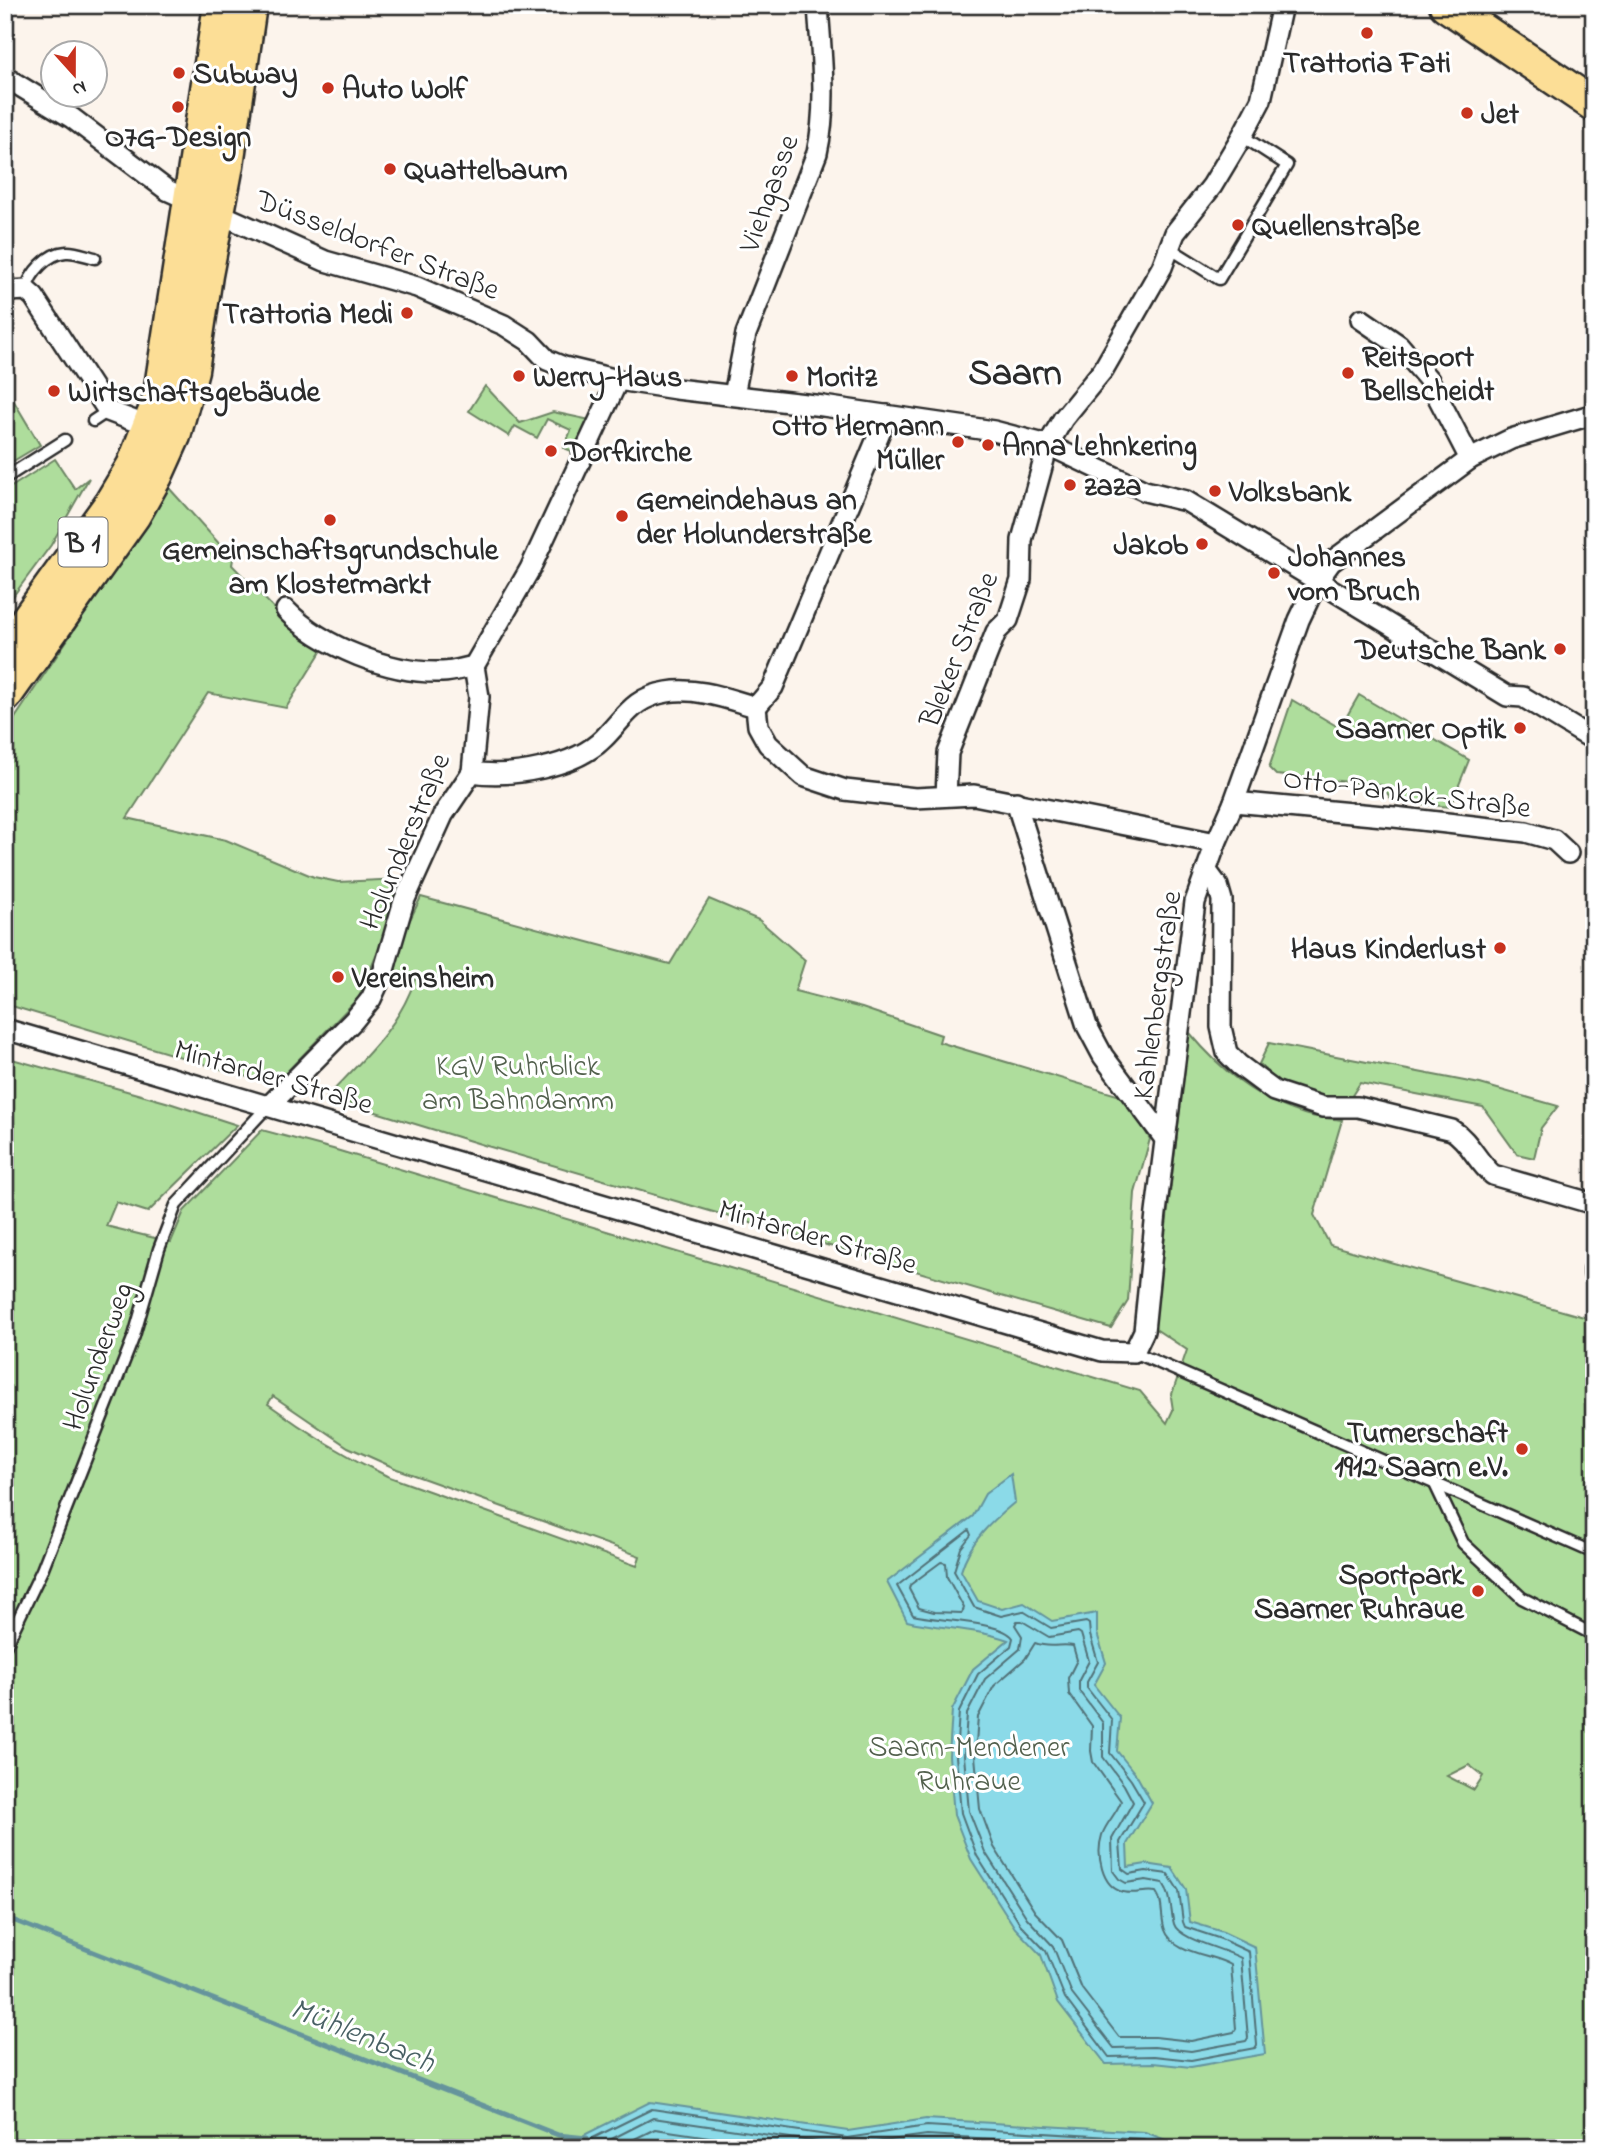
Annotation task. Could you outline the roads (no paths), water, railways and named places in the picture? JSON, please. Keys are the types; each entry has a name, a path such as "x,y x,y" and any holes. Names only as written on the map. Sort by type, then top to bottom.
{"main road":[{"name":"B 1","path":"5,650 109,506 133,466 162,432 192,370 218,213 224,85 220,5"},
{"name":"B 1","path":"5,696 134,515 156,476 162,432 159,400 190,201 250,5"},
{"path":"1446,5 1594,105"}],"street":[{"name":"Viehgasse","path":"734,395 746,334 817,153 822,133 823,83 818,5"},
{"path":"1048,445 1063,419 1103,370 1171,249 1175,233 1212,186 1242,136 1261,100 1282,5"},
{"name":"Düsseldorfer Straße","path":"5,77 72,118 167,190 325,261 417,287 505,325 528,341 547,360 564,367 618,380 994,431 1048,445 1145,491 1186,501 1507,695 1523,697 1594,740"},
{"path":"5,294 26,290 34,297 100,416 162,432"},
{"path":"1361,318 1399,345 1429,380 1470,458"},
{"path":"286,610 299,623 338,647 399,668 443,672 474,666 530,569 618,380"},
{"name":"Kahlenbergstraße","path":"1134,1352 1144,1331 1195,902 1299,620 1318,580 1331,562 1470,458 1511,439 1594,414"},
{"path":"887,415 773,687 757,707 758,726 768,744 803,776 845,790 915,798 974,795 1216,843"},
{"name":"Bleker Straße","path":"946,796 948,753 996,632 1008,620 1021,580 1021,540 1048,445"},
{"name":"Holunderstraße","path":"269,1106 354,1020 371,999 383,973 404,901 443,815 472,772 479,696 474,666"},
{"path":"472,772 488,775 543,768 577,756 603,740 626,712 645,698 667,692 697,691 757,707"},
{"path":"1016,802 1087,1026 1103,1056 1165,1139"},
{"name":"Otto-Pankok-Straße","path":"1234,802 1526,832 1554,840 1568,853"},
{"path":"1207,871 1219,886 1222,900 1221,1027 1227,1053 1239,1065 1274,1091 1323,1107 1358,1107 1452,1130 1463,1137 1482,1166 1493,1175 1594,1204"},
{"name":"Mintarder Straße","path":"5,1028 1102,1351 1134,1352"}],"lane":[{"path":"1171,249 1219,279 1287,165 1242,136"},
{"path":"26,290 28,279 54,255 66,251 95,258"},
{"path":"5,478 65,440"},
{"name":"Holunderweg","path":"5,1647 42,1570 134,1336 159,1249 176,1205 269,1106"},
{"name":"Mintarder Straße","path":"1134,1352 1594,1553"},
{"path":"1435,1484 1463,1543 1522,1598 1594,1635"}],"water":[{"path":"1011,1474 1015,1502 976,1541 961,1571 978,1601 1002,1609 1024,1603 1052,1621 1097,1613 1097,1633 1106,1663 1094,1685 1120,1718 1117,1751 1137,1776 1152,1803 1127,1844 1128,1867 1146,1864 1172,1868 1186,1889 1190,1922 1223,1932 1255,1947 1265,2054 1191,2067 1153,2063 1106,2064 1058,2002 1041,1955 1015,1928 971,1859 954,1815 949,1756 952,1710 973,1669 1008,1640 983,1633 907,1621 887,1582 973,1516 985,1494"},
{"path":"650,2102 848,2131 926,2119 1145,2132 1186,2148 577,2146 584,2135"}],"waterway":[{"name":"Mühlenbach","path":"5,1917 558,2135 587,2138"}],"place":[{"name":"Trattoria Fati","path":"1367,33"},
{"name":"Subway","path":"179,73"},
{"name":"Auto Wolf","path":"328,88"},
{"name":"O7G-Design","path":"178,107"},
{"name":"Jet","path":"1467,113"},
{"name":"Quattelbaum","path":"390,169"},
{"name":"Quellenstraße","path":"1238,225"},
{"name":"Trattoria Medi","path":"407,313"},
{"name":"Reitsport Bellscheidt","path":"1348,373"},
{"name":"Werry-Haus","path":"519,376"},
{"name":"Moritz","path":"792,376"},
{"name":"Wirtschaftsgebäude","path":"54,391"},
{"name":"Otto Hermann Müller","path":"958,442"},
{"name":"Anna Lehnkering","path":"988,445"},
{"name":"Dorfkirche","path":"551,451"},
{"name":"zaza","path":"1070,485"},
{"name":"Volksbank","path":"1215,491"},
{"name":"Gemeindehaus an der Holunderstraße","path":"622,516"},
{"name":"Gemeinschaftsgrundschule am Klostermarkt","path":"330,520"},
{"name":"Jakob","path":"1202,544"},
{"name":"Johannes vom Bruch","path":"1274,573"},
{"name":"Deutsche Bank","path":"1560,649"},
{"name":"Saarner Optik","path":"1520,728"},
{"name":"Haus Kinderlust","path":"1500,948"},
{"name":"Vereinsheim","path":"338,977"},
{"name":"Turnerschaft 1912 Saarn e.V.","path":"1522,1449"},
{"name":"Sportpark Saarner Ruhraue","path":"1478,1591"}],"district":[{"name":"Saarn","path":"1015,371"}],"park label":[{"name":"KGV Ruhrblick am Bahndamm","path":"518,1082"},
{"name":"Saarn-Mendener Ruhraue","path":"969,1763"}]}
